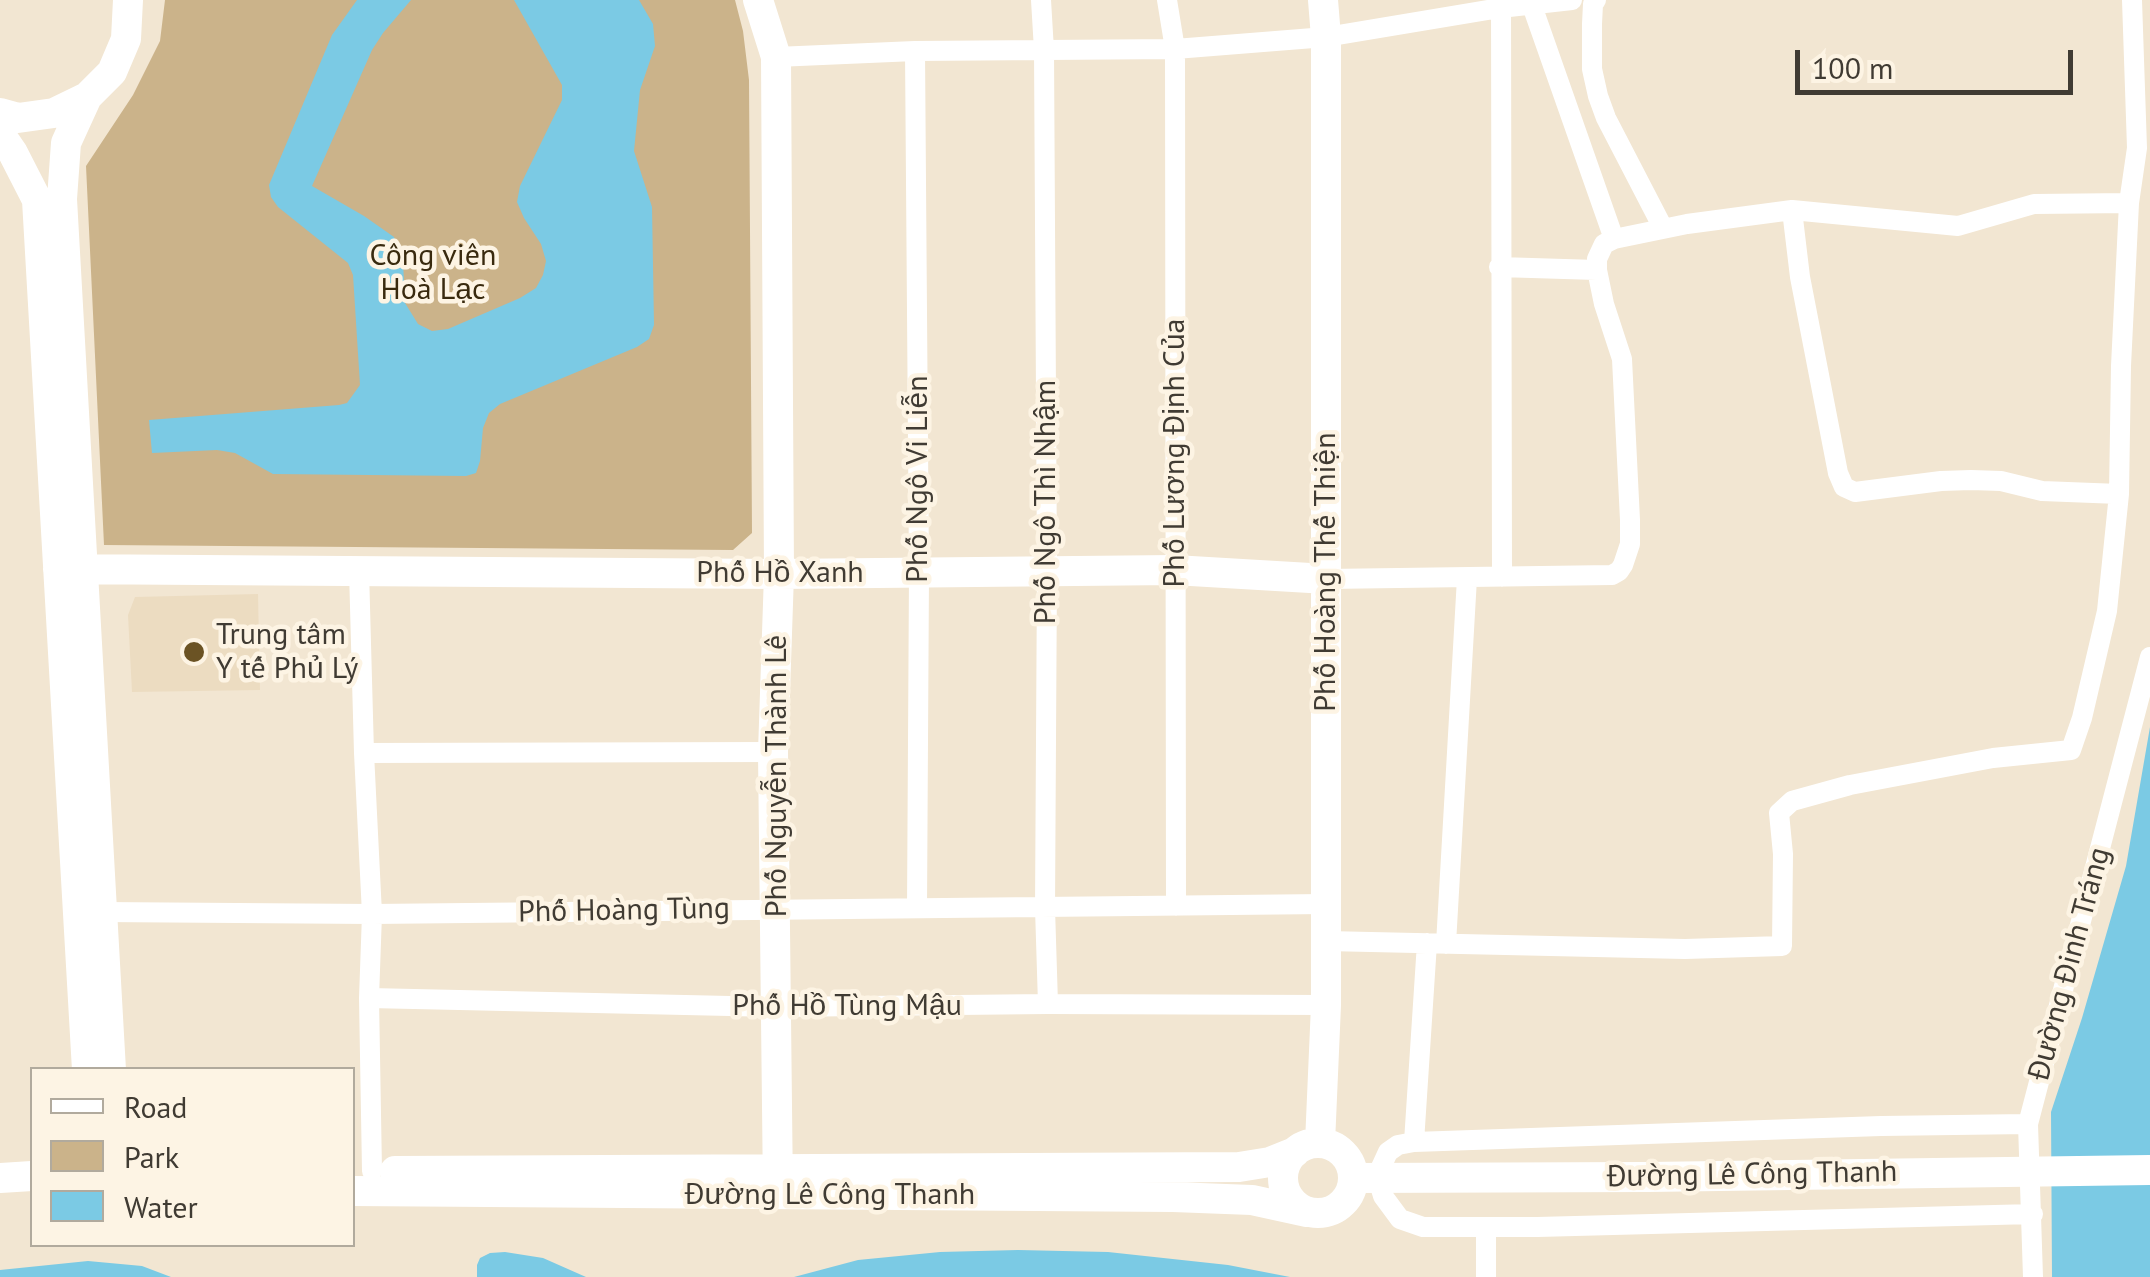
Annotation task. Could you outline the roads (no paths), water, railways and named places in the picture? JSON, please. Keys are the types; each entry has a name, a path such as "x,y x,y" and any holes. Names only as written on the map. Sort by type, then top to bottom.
{"street":[{"path":"87,1067 89,913 70,568 62,199 66,143 87,98 112,72 126,39 128,0"},
{"name":"Phố Nguyễn Thành Lê","path":"758,0 776,58 779,574 772,752 778,1182"},
{"name":"Phố Ngô Thì Nhậm","path":"1041,0 1048,1004"},
{"name":"Phố Lương Định Của","path":"1167,0 1175,49 1176,906"},
{"name":"Phố Hoàng Thế Thiện","path":"1307,1148 1326,1005 1323,0"},
{"path":"776,58 915,51 1175,49 1326,38 1500,4 1572,0"},
{"path":"1596,0 1592,70 1598,96 1663,228"},
{"path":"1326,941 1684,949 1782,946 1783,854 1778,814 1792,801 1850,785 1993,758 2070,750 2082,718 2107,611 2119,494 2128,204 2137,148 2132,0"},
{"path":"1531,2 1614,239"},
{"path":"1500,4 1502,577"},
{"name":"Phố Ngô Vi Liễn","path":"915,51 917,908"},
{"path":"0,113 18,118 54,114 87,98"},
{"path":"0,134 37,200 70,568"},
{"path":"1500,267 1597,270 1604,244 1614,239 1792,210 1958,226 2034,204 2128,204"},
{"path":"1792,210 1800,277 1838,473 1844,487 1855,492 1971,480 2001,481 2042,491 2119,494"},
{"path":"2127,243 2150,243"},
{"name":"Phố Hồ Xanh","path":"70,568 779,574 1174,570 1326,579 1612,575 1624,565 1630,544 1622,360 1597,270"},
{"path":"359,570 372,914 359,1178"},
{"path":"1414,1142 1436,943 1467,578"},
{"name":"Đường Đinh Tráng","path":"2033,1277 2028,1124 2150,656"},
{"path":"364,753 772,752"},
{"name":"Phố Hoàng Tùng","path":"89,913 372,914 1326,904"},
{"path":"89,913 111,1067"},
{"name":"Phố Hồ Tùng Mậu","path":"369,998 775,1007 1326,1005"},
{"path":"2028,1124 1398,1144 1365,1177 1355,1184 1340,1207 1318,1214 1296,1206 1288,1196 1283,1173 1287,1162 1307,1148 1338,1149 1352,1167 1365,1177 1383,1196 1400,1219 1424,1227 2033,1214"},
{"name":"Đường Lê Công Thanh","path":"778,1182 1239,1167 1270,1162 1307,1148"},
{"name":"Đường Lê Công Thanh","path":"1365,1177 2150,1170"},
{"path":"0,1178 30,1176"},
{"name":"Đường Lê Công Thanh","path":"359,1178 778,1182 1252,1200 1306,1212"},
{"path":"0,1196 30,1194"},
{"path":"1486,1228 1486,1277"}],"water":[{"path":"357,0 411,0 372,50 312,186 394,237 403,261 405,303 418,324 432,331 448,329 520,298 536,288 543,275 546,261 541,244 517,202 520,186 562,100 562,85 514,0 639,0 653,24 655,46 640,90 634,151 652,207 654,325 649,339 500,404 489,413 483,428 476,473 466,476 273,474 235,453 152,453 149,420 339,405 347,403 360,385 353,275 348,263 278,207 269,185 332,35"},
{"path":"2150,727 2150,1277 2052,1277 2051,1112 2126,866"},
{"path":"1018,1250 1108,1252 1228,1265 1290,1277 794,1277 858,1260"},
{"path":"505,1252 543,1258 586,1277 477,1277 480,1258"},
{"path":"88,1261 142,1266 171,1277 0,1277 0,1270"}],"place":[{"name":"Trung tâm Y tế Phủ Lý","path":"194,652"}],"park label":[{"name":"Công viên Hoà Lạc","path":"433,273"}]}
